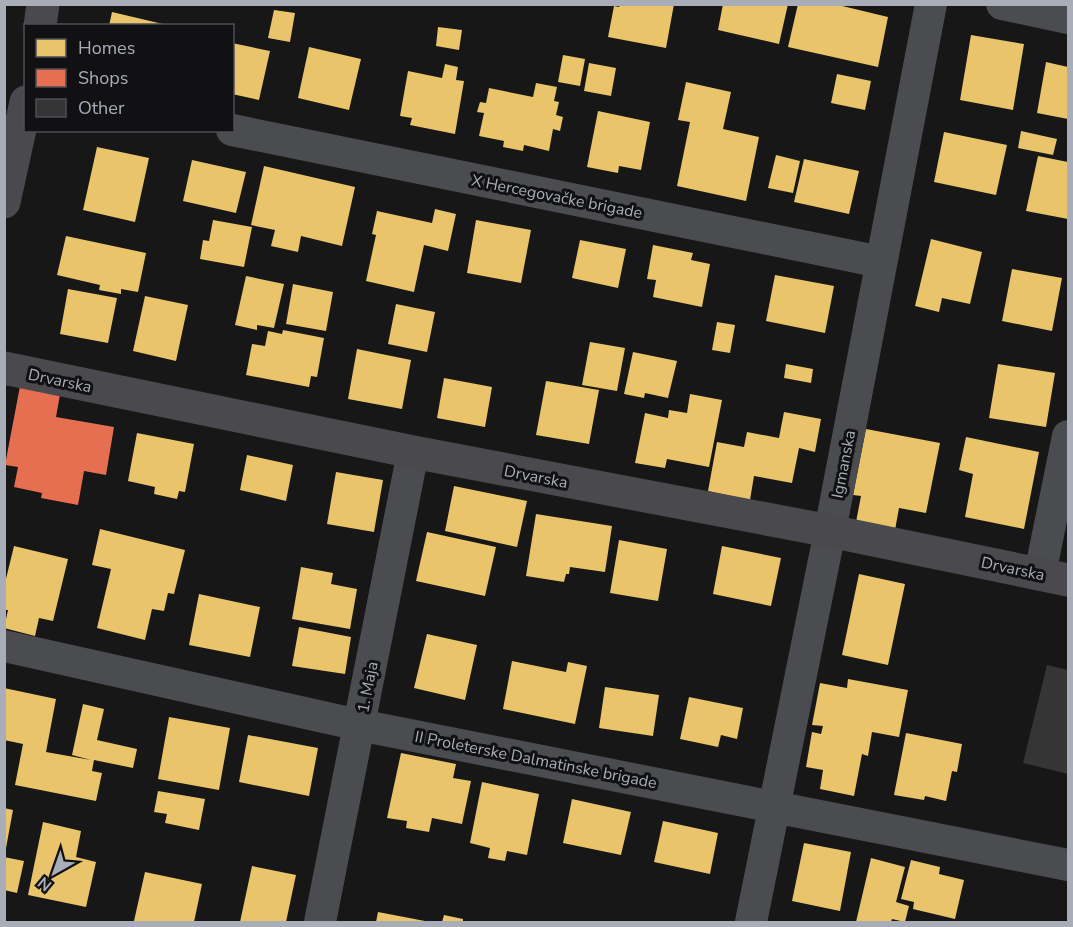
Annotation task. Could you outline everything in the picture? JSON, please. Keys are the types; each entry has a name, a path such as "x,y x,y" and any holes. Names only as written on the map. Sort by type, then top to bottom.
{"main road":[{"path":"40,24 43,4"},
{"path":"4,202 24,111"},
{"name":"Drvarska","path":"4,368 413,452 830,531 1054,577"}],"street":[{"name":"Igmanska","path":"751,922 830,531 931,4"},
{"path":"1002,4 1068,18"},
{"name":"X Hercegovačke brigade","path":"234,130 881,262"},
{"path":"1054,577 1068,436"},
{"name":"1. Maja","path":"320,922 413,452"},
{"name":"II Proleterske Dalmatinske brigade","path":"4,646 359,725 1068,865"}],"building: Homes":[{"path":"620,4 674,4 666,48 608,37 614,6 619,7"},
{"path":"723,4 788,4 779,44 718,30"},
{"path":"798,4 834,4 888,17 878,67 788,47"},
{"path":"274,10 295,13 290,42 268,38"},
{"path":"112,12 163,24 109,24"},
{"path":"438,27 462,30 459,50 436,46"},
{"path":"971,35 1024,44 1013,110 960,100"},
{"path":"234,43 270,51 259,100 234,94"},
{"path":"309,47 361,59 349,110 298,98"},
{"path":"563,55 585,59 580,86 558,82"},
{"path":"1046,62 1068,67 1068,119 1037,113"},
{"path":"589,63 616,68 611,96 584,91"},
{"path":"445,64 458,67 456,80 464,81 455,134 410,125 412,118 400,116 408,71 442,78"},
{"path":"837,74 871,81 865,110 831,103"},
{"path":"686,82 731,92 723,129 759,137 746,201 677,186 690,122 678,120"},
{"path":"536,83 557,87 554,101 559,102 556,115 563,117 560,131 553,129 549,151 524,145 523,151 503,147 504,141 479,136 484,113 477,112 480,102 486,103 489,88 533,97"},
{"path":"598,111 650,122 641,170 619,166 618,173 587,167"},
{"path":"1021,131 1057,139 1053,155 1018,148"},
{"path":"944,132 1007,145 996,195 934,182"},
{"path":"97,147 149,158 135,222 83,210"},
{"path":"776,155 800,161 793,193 768,188"},
{"path":"1038,156 1068,162 1068,219 1026,211"},
{"path":"804,159 859,171 849,214 794,202"},
{"path":"192,160 246,172 236,213 183,201"},
{"path":"264,166 355,187 342,246 301,236 298,252 271,246 275,230 251,225"},
{"path":"435,209 456,214 448,251 424,245 414,292 366,281 376,235 372,234 377,211 432,223"},
{"path":"213,220 252,227 244,267 200,259 203,240 209,241"},
{"path":"476,220 531,230 521,283 467,273"},
{"path":"66,236 146,253 138,292 121,289 121,294 99,290 100,285 57,275"},
{"path":"931,239 982,252 970,304 942,298 939,312 915,306"},
{"path":"580,240 626,249 618,288 572,278"},
{"path":"653,245 693,253 691,260 710,264 702,307 653,297 656,280 647,279"},
{"path":"1012,269 1062,278 1052,331 1002,321"},
{"path":"775,275 834,286 825,333 766,321"},
{"path":"246,276 284,284 274,328 257,325 257,330 235,325"},
{"path":"293,284 333,292 326,331 286,324"},
{"path":"68,289 117,298 108,343 60,334"},
{"path":"145,296 188,305 176,361 133,351"},
{"path":"396,304 435,312 427,352 388,344"},
{"path":"717,322 735,325 730,353 712,350"},
{"path":"283,330 324,338 317,377 311,376 309,387 246,375 252,344 265,346 268,331 282,334"},
{"path":"590,342 625,348 617,391 582,385"},
{"path":"357,349 411,360 402,409 348,399"},
{"path":"633,352 677,361 668,398 645,393 644,398 624,394"},
{"path":"786,364 813,369 811,383 784,378"},
{"path":"998,364 1055,373 1046,427 989,418"},
{"path":"444,378 492,387 485,427 437,418"},
{"path":"546,381 599,390 589,444 536,435"},
{"path":"690,394 722,400 709,467 667,459 665,468 635,463 645,413 668,418 669,410 687,413"},
{"path":"784,412 821,419 815,452 799,448 792,483 754,476 750,500 708,491 717,442 744,447 747,432 779,438"},
{"path":"866,429 940,443 926,513 899,508 895,530 856,522 861,496 853,495"},
{"path":"137,433 194,444 185,492 179,491 177,499 154,494 155,487 128,481"},
{"path":"966,437 1039,452 1024,529 965,517 973,474 959,470"},
{"path":"247,455 293,465 286,501 240,490"},
{"path":"336,472 383,480 374,532 327,524"},
{"path":"454,486 527,501 517,547 445,531"},
{"path":"536,514 612,526 605,572 570,567 564,582 526,576"},
{"path":"100,529 185,550 174,594 168,593 164,611 152,609 145,640 97,628 111,569 92,565"},
{"path":"427,532 496,547 485,596 416,581"},
{"path":"619,540 667,549 658,601 610,593"},
{"path":"14,546 68,559 53,621 39,618 35,636 4,628 8,610 4,610 4,587"},
{"path":"722,546 781,558 771,606 713,594"},
{"path":"301,567 333,573 331,584 357,589 350,629 292,619"},
{"path":"859,574 905,584 888,665 842,655"},
{"path":"199,594 260,607 250,657 189,645"},
{"path":"299,627 351,637 345,674 292,666"},
{"path":"427,634 477,645 465,700 414,688"},
{"path":"512,661 566,672 568,662 587,666 575,724 503,709"},
{"path":"848,679 908,690 899,737 872,732 868,756 862,754 854,796 820,789 823,770 806,767 812,732 821,734 823,726 812,725 820,683 847,688"},
{"path":"605,687 659,695 653,736 599,728"},
{"path":"4,688 56,699 46,752 91,760 72,755 83,704 104,709 97,740 137,749 133,768 94,760 92,771 102,773 96,801 15,785 23,744 4,740"},
{"path":"689,697 743,708 737,739 721,735 718,747 680,739"},
{"path":"169,717 230,728 219,790 158,779"},
{"path":"906,733 962,744 957,772 952,771 946,801 925,796 924,800 894,795"},
{"path":"248,735 318,748 309,796 239,782"},
{"path":"401,753 456,764 453,778 471,781 462,824 432,818 429,832 406,828 407,821 387,818"},
{"path":"482,782 539,794 527,855 507,851 505,861 488,858 490,848 470,843"},
{"path":"158,791 205,799 199,830 165,823 167,814 154,812"},
{"path":"572,799 631,812 621,855 563,843"},
{"path":"4,808 13,810 6,848 4,848"},
{"path":"663,821 718,833 710,874 654,862"},
{"path":"43,822 81,831 76,857 96,862 86,907 28,895"},
{"path":"804,843 851,852 840,911 792,901"},
{"path":"4,857 24,861 17,893 4,890"},
{"path":"871,858 905,867 896,902 909,906 905,922 892,919 891,922 856,922"},
{"path":"911,860 940,867 939,874 964,880 955,919 913,909 914,902 901,899"},
{"path":"252,866 296,875 286,922 240,922"},
{"path":"145,872 202,884 194,922 134,921"},
{"path":"378,912 425,921 425,922 376,922"},
{"path":"444,915 463,919 463,922 442,922"}],"building: Shops":[{"path":"21,381 61,389 56,417 114,427 106,475 84,471 78,505 41,498 42,493 14,487 18,467 5,465"}],"building: Other":[{"path":"1047,665 1068,670 1068,774 1023,763"}]}
